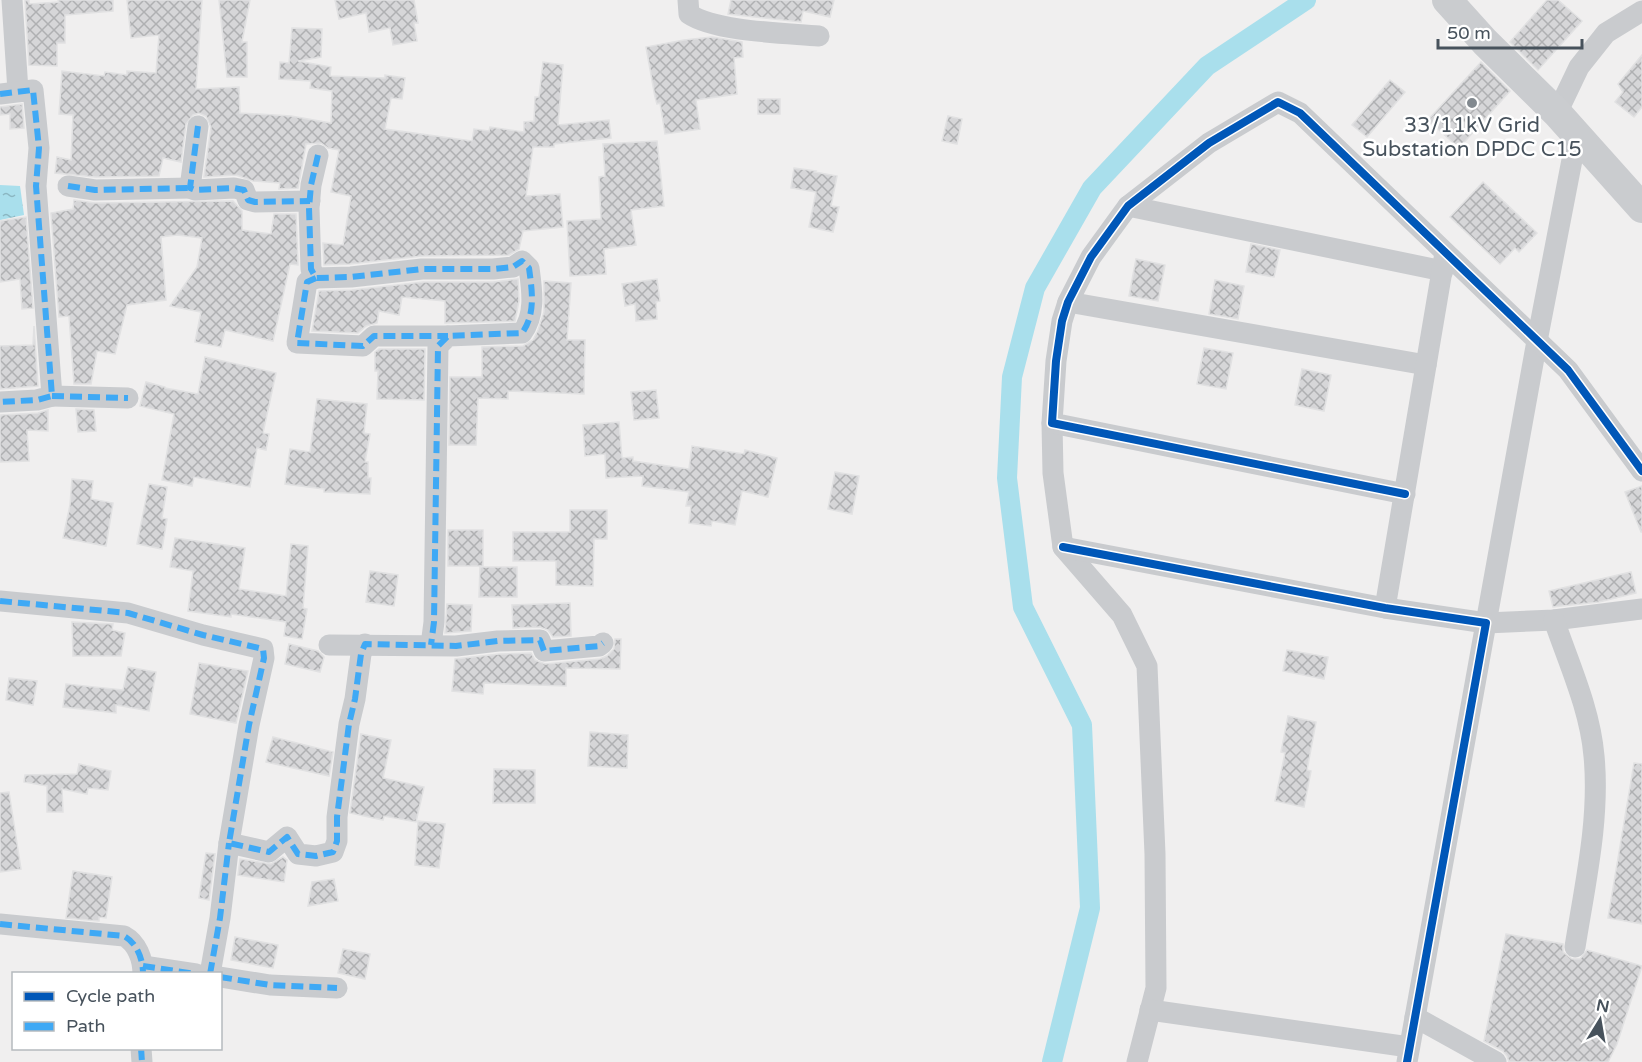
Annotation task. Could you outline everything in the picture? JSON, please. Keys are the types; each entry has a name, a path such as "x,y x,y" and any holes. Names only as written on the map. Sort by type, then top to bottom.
{"street":[{"path":"12,0 9,93 33,90 39,148 37,195 52,396"},
{"path":"688,0 689,15 697,20 744,30 819,36"},
{"path":"1447,0 1485,42 1557,113 1642,208"},
{"path":"1557,113 1579,67 1606,33 1642,11"},
{"path":"1137,1062 1156,988 1155,854 1147,666 1122,615 1063,547 1053,473 1052,423 1056,361 1062,321 1068,302 1091,257 1128,206 1209,142 1278,102 1300,113 1444,262 1568,370 1642,471"},
{"path":"190,188 198,126"},
{"path":"1150,1010 1408,1055 1576,134"},
{"path":"316,278 311,269 310,201 318,155"},
{"path":"68,186 95,190 234,188 244,190 248,200 255,202 310,201"},
{"path":"1128,206 1444,262"},
{"path":"522,261 529,268 532,308 528,325 522,333 448,336 374,336 363,346 297,343 307,282 316,278 351,278 422,269 493,269 513,267 522,261"},
{"path":"1385,608 1444,262"},
{"path":"1068,302 1426,365"},
{"path":"431,645 434,622 438,346 448,336"},
{"path":"0,402 37,400 52,396 85,395 128,398"},
{"path":"1052,423 1405,494"},
{"path":"1063,547 1385,608 1486,623 1554,620 1642,609"},
{"path":"0,601 128,613 203,635 263,649 264,658 249,725 210,972"},
{"path":"1554,620 1586,711 1594,756 1594,821 1575,947"},
{"path":"329,645 456,646 498,641 540,640 544,651 599,646 603,643"},
{"path":"229,843 269,852 287,837 298,854 316,856 333,852 337,841 337,817 348,724 355,699 361,654 365,644"},
{"path":"0,924 124,936 136,947 143,970 170,972"},
{"path":"222,977 270,985 337,988"},
{"path":"1415,1017 1496,1062"}],"water":[{"path":"0,185 20,186 24,215 0,220"}],"building":[{"path":"25,0 29,0 29,4 59,2 58,0 113,0 113,11 65,15 65,43 57,43 57,66 29,65"},
{"path":"127,0 202,0 196,89 239,87 240,113 291,116 331,123 332,91 310,88 311,81 279,79 280,62 289,63 292,28 322,29 321,57 298,61 331,67 330,76 385,78 385,75 405,78 402,99 391,98 385,129 472,141 474,129 489,131 490,127 524,132 524,122 534,121 535,97 539,97 543,62 563,65 558,125 609,120 611,138 554,144 554,147 533,147 526,196 560,194 563,227 523,231 519,249 509,255 422,256 324,265 323,243 343,245 351,196 331,192 339,150 328,148 321,143 306,144 298,188 279,189 280,183 253,181 236,175 204,177 211,127 206,116 199,113 193,115 186,124 181,162 163,158 159,176 96,177 55,173 57,157 71,160 73,115 59,114 62,71 104,76 105,72 127,75 127,71 156,73 159,35 131,38"},
{"path":"219,0 250,0 242,42 247,42 247,77 227,77"},
{"path":"335,0 414,0 418,23 414,23 417,41 393,45 390,28 369,32 366,13 339,19"},
{"path":"731,0 834,0 830,17 803,11 801,22 728,14"},
{"path":"1547,0 1558,0 1582,21 1538,70 1510,42"},
{"path":"712,37 742,42 743,57 734,58 737,94 696,100 700,129 665,134 660,103 657,104 655,97 646,47"},
{"path":"1642,55 1642,107 1634,117 1615,102 1623,92 1618,84"},
{"name":"33/11kV Grid Substation DPDC C15","path":"1481,62 1510,91 1459,148 1428,120"},
{"path":"1390,80 1405,92 1367,137 1352,125"},
{"path":"758,99 780,99 780,114 758,114"},
{"path":"22,104 24,128 10,129 10,114 0,115 0,107"},
{"path":"948,116 962,119 957,144 942,141"},
{"path":"657,141 664,206 631,210 636,245 604,249 606,274 570,276 567,221 601,219 599,177 605,176 603,144"},
{"path":"794,168 837,176 831,206 839,207 833,232 809,227 816,192 791,188"},
{"path":"1483,182 1537,233 1519,252 1515,248 1500,264 1450,217"},
{"path":"74,200 95,203 233,201 242,211 242,230 271,234 274,214 296,214 298,265 290,264 273,341 225,330 221,347 195,342 201,312 170,306 197,267 202,238 177,235 161,237 166,300 127,305 115,354 97,351 91,384 74,384 69,316 59,317 51,213 73,209"},
{"path":"26,217 33,308 22,309 20,279 0,282 0,221"},
{"path":"1251,244 1280,250 1274,277 1246,272"},
{"path":"1136,259 1165,265 1158,301 1129,296"},
{"path":"518,279 519,301 515,321 445,323 445,301 402,297 399,315 379,311 377,323 366,326 358,333 312,331 319,291 352,290 423,282 493,282"},
{"path":"657,279 660,301 656,302 657,319 636,321 635,304 625,306 622,284"},
{"path":"1215,280 1244,286 1238,319 1209,314"},
{"path":"544,281 571,283 567,340 585,340 584,394 508,391 508,399 478,398 476,445 449,445 450,377 482,377 482,347 523,346 533,340 544,312"},
{"path":"34,326 38,386 0,389 0,346 33,345"},
{"path":"1204,348 1233,353 1226,389 1197,384"},
{"path":"379,349 425,349 424,400 377,399 378,371 375,371 375,352"},
{"path":"205,357 276,373 263,433 269,434 266,450 257,448 250,487 194,477 192,486 162,480 174,414 140,406 146,382 198,394"},
{"path":"1302,369 1331,375 1324,411 1295,405"},
{"path":"656,390 659,418 634,420 631,392"},
{"path":"317,399 367,404 364,433 370,434 365,462 368,462 368,478 371,478 370,494 324,492 324,489 285,484 290,449 310,452"},
{"path":"76,409 94,410 96,431 78,432"},
{"path":"48,410 48,431 27,430 29,461 0,462 0,415 38,413"},
{"path":"619,422 622,458 633,457 633,461 689,469 692,446 744,454 745,450 777,458 768,497 742,491 735,525 712,521 711,526 689,523 691,506 686,506 689,492 642,486 643,476 606,478 605,454 585,456 583,425"},
{"path":"835,472 859,476 852,514 828,509"},
{"path":"72,479 93,481 91,499 113,503 106,546 63,538 70,505"},
{"path":"149,484 167,487 162,518 167,519 162,549 137,544"},
{"path":"1642,486 1642,532 1641,532 1625,492"},
{"path":"570,510 607,510 607,539 594,539 593,586 556,585 556,561 513,561 513,532 570,532"},
{"path":"448,530 483,530 483,566 448,566"},
{"path":"175,538 245,548 239,589 286,596 291,544 308,546 303,608 307,609 302,639 284,636 286,622 231,614 231,617 188,611 193,571 170,567"},
{"path":"480,567 517,567 517,597 479,597"},
{"path":"370,571 398,575 394,606 366,602"},
{"path":"1631,572 1636,593 1599,602 1553,607 1549,591"},
{"path":"570,603 571,636 553,637 548,630 540,627 513,628 512,605"},
{"path":"447,604 472,605 471,631 445,633"},
{"path":"72,622 113,624 112,630 125,633 121,656 73,656"},
{"path":"615,639 621,639 620,669 566,668 566,686 484,683 483,694 452,691 455,659 531,653 535,660 545,664 600,659 614,649"},
{"path":"289,644 318,651 324,657 320,672 285,664"},
{"path":"1287,650 1328,657 1324,679 1283,671"},
{"path":"199,663 248,671 236,723 190,714"},
{"path":"128,667 156,672 149,711 116,705 116,713 63,707 66,684 123,690"},
{"path":"9,678 37,681 33,705 6,700"},
{"path":"1288,716 1316,722 1307,770 1311,771 1304,807 1275,801 1285,753 1281,752"},
{"path":"590,732 628,735 627,768 588,766"},
{"path":"361,734 391,740 383,778 424,787 416,822 384,816 383,820 350,813"},
{"path":"273,737 333,752 329,776 266,762"},
{"path":"1634,763 1642,764 1642,924 1608,918"},
{"path":"79,764 111,771 108,790 88,788 87,794 62,789 63,812 47,812 47,786 24,782 25,775 77,774"},
{"path":"494,769 535,770 535,803 493,803"},
{"path":"9,792 21,869 0,872 0,793"},
{"path":"418,821 445,824 439,868 415,865"},
{"path":"206,853 215,854 209,900 199,898"},
{"path":"283,857 287,860 284,882 238,875 240,859 271,864"},
{"path":"73,871 112,877 106,918 99,917 99,921 66,918"},
{"path":"334,879 338,901 308,906 312,882"},
{"path":"1506,934 1563,944 1563,952 1572,959 1580,959 1587,950 1642,966 1617,1044 1608,1062 1509,1062 1503,1051 1484,1041"},
{"path":"235,937 278,945 273,968 231,960"},
{"path":"343,949 370,954 365,979 338,973"}],"waterway":[{"path":"1052,1062 1090,908 1082,725 1023,607 1007,478 1012,377 1035,288 1092,188 1207,66 1306,0"}],"marked path":[{"path":"0,94 33,90 39,148 36,186 52,396 37,400 0,402"},
{"path":"198,126 190,188 195,190 234,188 244,190 248,200 255,202 310,201"},
{"path":"318,155 311,185 309,208 311,269 316,278 351,277 422,269 493,269 513,267 522,261 529,268 532,293 531,310 522,333 448,336 438,346 434,622 431,645"},
{"path":"68,186 95,190 190,188"},
{"path":"316,278 307,282 297,343 363,346 374,336 448,336"},
{"path":"52,396 128,398"},
{"path":"0,601 128,613 203,635 263,649 264,658 249,725 229,843 269,852 287,837 298,854 316,856 333,852 337,841 337,817 349,724 361,654 365,644 456,646 498,641 540,640 544,651 599,646 603,643"},
{"path":"210,972 220,918 229,843"},
{"path":"0,924 124,936 138,952 143,972"},
{"path":"143,966 183,972"},
{"path":"222,977 270,985 337,988"},
{"path":"141,1050 142,1062"}],"cycle path":[{"path":"1405,494 1052,423 1056,361 1062,321 1068,302 1091,257 1128,206 1209,143 1278,102 1300,113 1568,370 1642,471"},
{"path":"1063,547 1385,608 1486,623 1407,1062"}],"place":[{"name":"33/11kV Grid Substation DPDC C15","path":"1472,103"}]}
